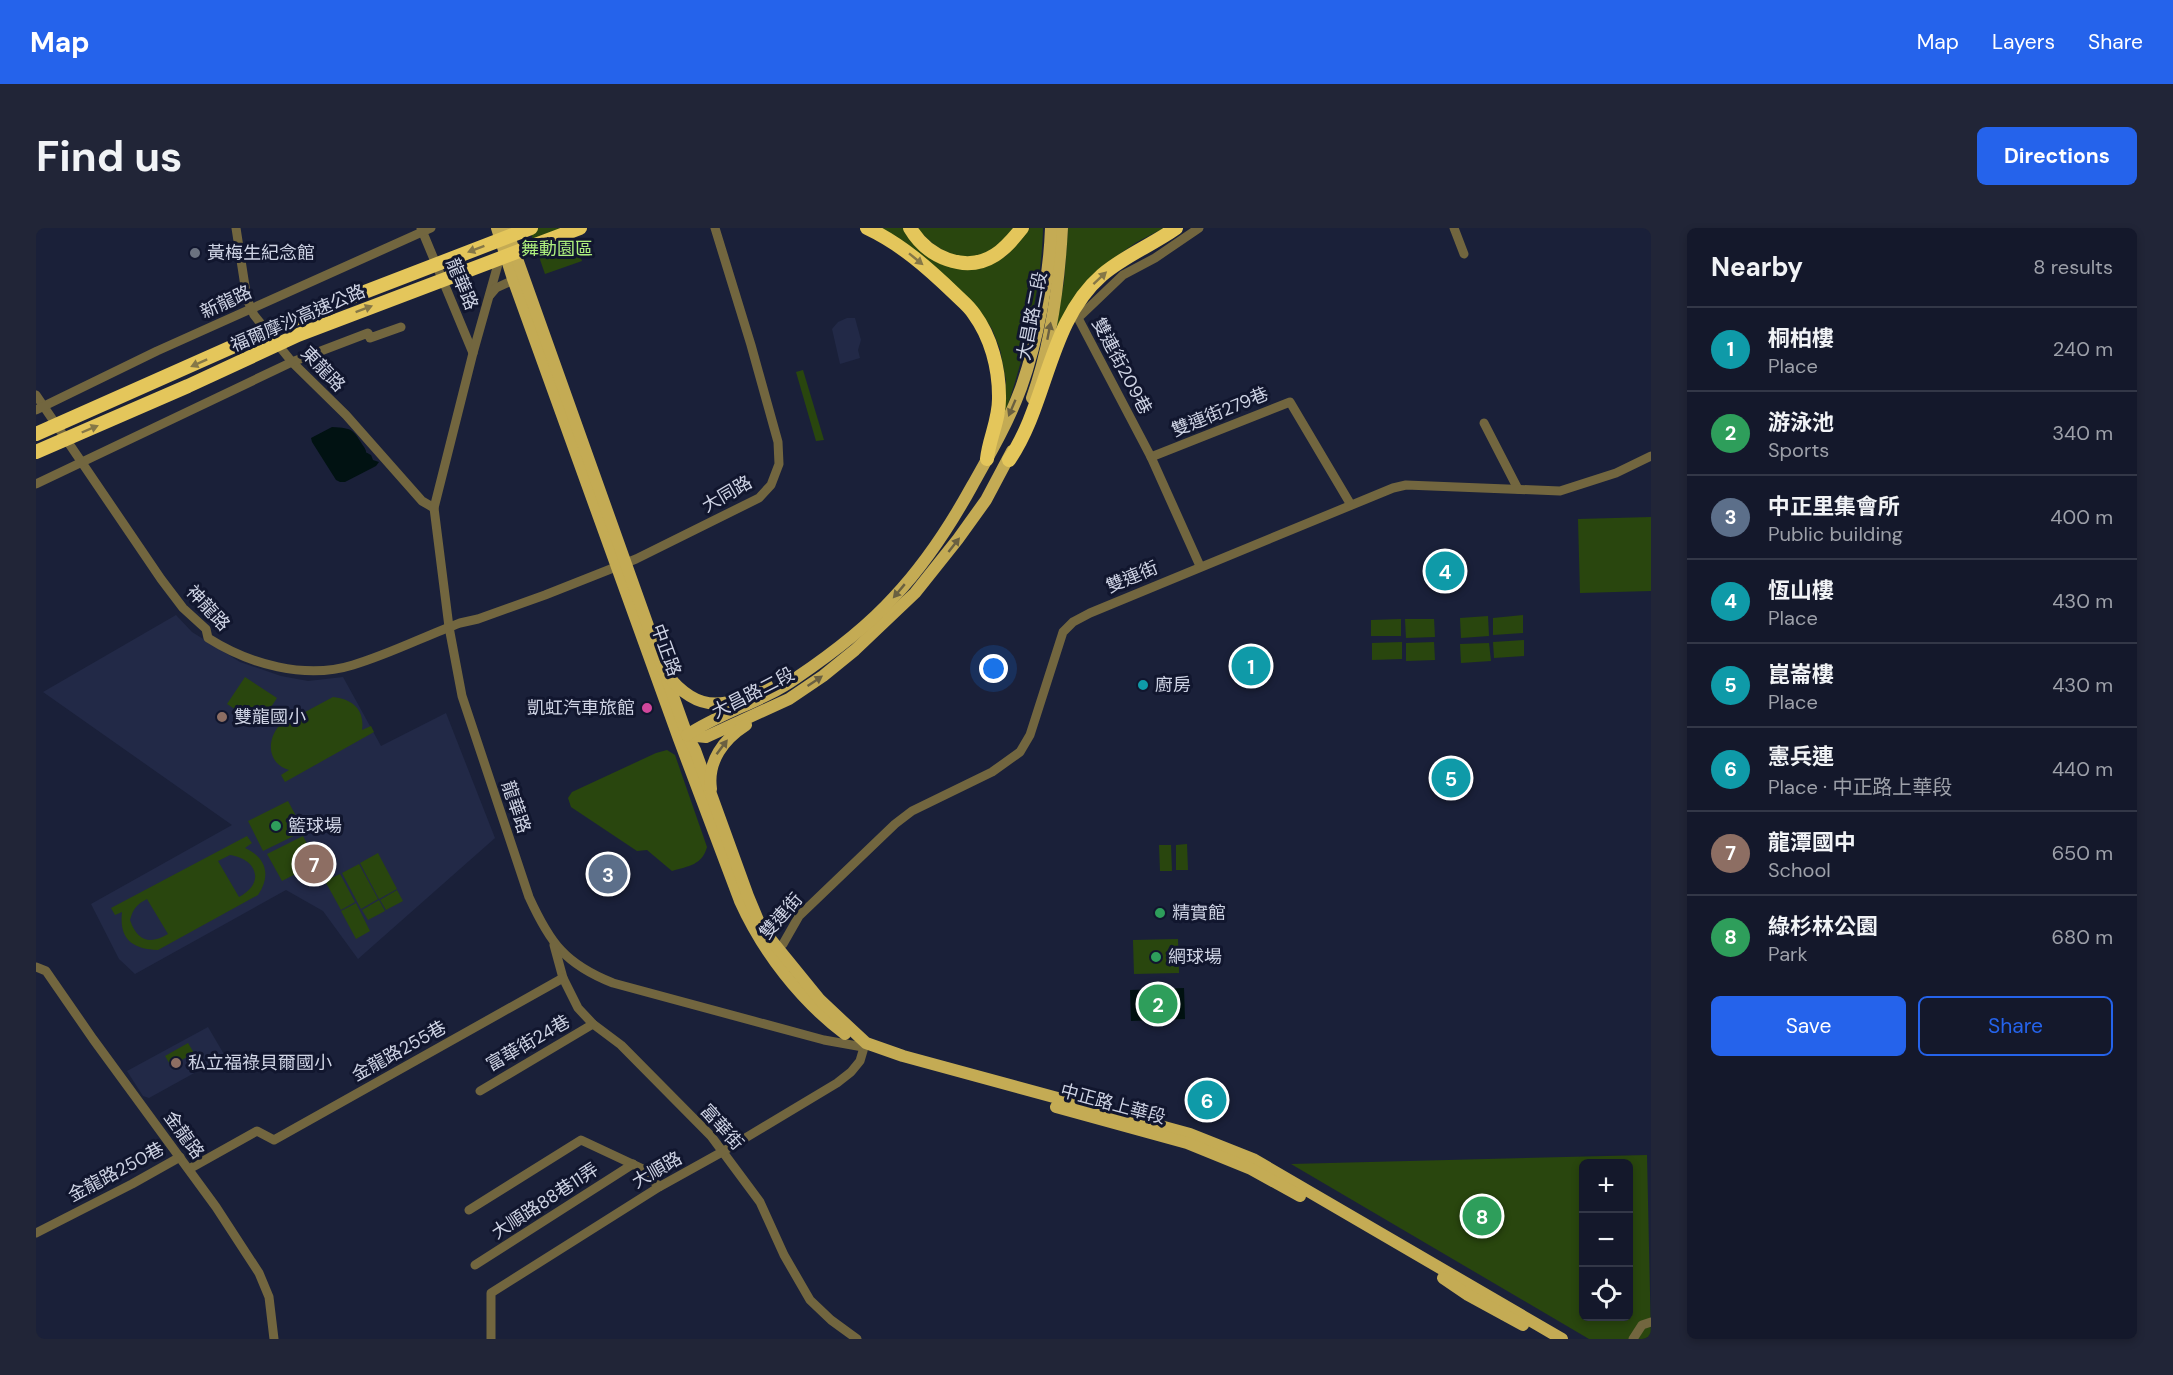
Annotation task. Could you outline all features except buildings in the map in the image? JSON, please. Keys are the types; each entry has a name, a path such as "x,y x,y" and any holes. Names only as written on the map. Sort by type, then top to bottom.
{"highway":[{"name":"福爾摩沙高速公路","path":"36,434 297,318 531,228"},
{"name":"福爾摩沙高速公路","path":"36,452 298,335 580,228"},
{"path":"867,228 892,241 936,276 973,312 981,326 995,363 999,397 999,410 987,459"},
{"path":"910,228 918,239 941,257 957,263 979,263 996,255 1022,228"},
{"path":"1009,460 1030,421 1056,348 1076,305 1101,276 1127,256 1176,228"}],"main road":[{"name":"中正路","path":"497,228 509,251 622,565 679,739 740,901 751,924 773,952 864,1045"},
{"name":"中正路","path":"506,228 509,251"},
{"name":"大昌路二段","path":"687,735 794,680 829,654 892,599 921,565 955,517 998,440 1021,388 1032,351 1045,284 1051,228"},
{"name":"大昌路二段","path":"687,735 706,737 789,699 823,676 855,650 915,593 958,539 986,500 1009,460 1033,394 1046,348 1060,265 1062,228"},
{"name":"中正路","path":"622,565 660,658 748,896 773,952"},
{"path":"660,658 671,680 684,691 697,700 717,705 744,697 829,654"},
{"path":"713,802 710,782 714,760 722,745 744,726 789,699"},
{"name":"中正路上華段","path":"864,1045 1190,1134 1253,1159 1468,1290"},
{"path":"1468,1290 1548,1339"},
{"path":"1468,1290 1562,1339"}],"street":[{"name":"東龍路","path":"236,228 247,299 254,315 292,362 346,415 422,501 434,508"},
{"name":"大同路","path":"449,627 523,603 622,565 759,498 771,485 779,464 778,442 715,228"},
{"name":"雙連街209巷","path":"1199,228 1155,258 1123,275 1078,318 1151,457 1200,566"},
{"path":"1454,228 1464,254"},
{"name":"新龍路","path":"39,408 425,229"},
{"name":"龍華路","path":"425,229 472,353"},
{"name":"龍華路","path":"509,251 499,258 472,353 434,508 458,680 474,735 540,920 554,945 580,968 613,983 824,1040 864,1045"},
{"name":"龍華路","path":"490,296 496,288 518,278"},
{"path":"36,484 292,362 368,333 370,338 401,327"},
{"name":"神龍路","path":"36,395 39,408 81,461 183,608 206,628 208,638 240,656 285,668 333,669 352,666 449,627"},
{"name":"雙連街279巷","path":"1151,457 1290,402 1351,505"},
{"path":"1484,423 1518,489"},
{"name":"雙連街","path":"773,952 799,916 895,824 912,811 992,772 1020,752 1030,735 1063,632 1074,622 1200,566 1406,484 1560,491 1616,473 1651,456"},
{"name":"富華街","path":"554,945 563,978 578,1008 593,1024 621,1045 711,1136 760,1202 789,1265 810,1300 831,1320 857,1339"},
{"name":"金龍路","path":"36,967 46,971 216,1207 259,1273 269,1297 274,1339"},
{"name":"金龍路255巷","path":"189,1169 257,1131 274,1140 563,978"},
{"name":"富華街24巷","path":"480,1091 593,1024"},
{"name":"大順路","path":"491,1339 491,1293 659,1187 837,1083 860,1061 864,1045"},
{"path":"469,1210 581,1140 643,1169 659,1187"},
{"name":"金龍路250巷","path":"36,1233 180,1157"},
{"name":"大順路88巷11弄","path":"475,1265 633,1164"},
{"path":"1633,1339 1642,1325 1651,1322"}],"shaded area":[{"path":"847,318 855,318 861,340 858,350 860,358 840,364 832,329 838,322"},
{"path":"332,427 352,431 366,452 373,460 379,462 376,466 345,482 336,480 311,438"},
{"path":"176,615 192,632 240,662 281,676 308,681 343,677 381,746 446,713 495,838 358,959 323,911 286,890 135,974 119,959 91,904 232,825 43,692"},
{"path":"1184,988 1185,1019 1131,1021 1130,990"},
{"name":"私立福祿貝爾國小","path":"208,1027 225,1056 149,1098 143,1096 127,1071"}],"green space":[{"name":"舞動園區","path":"529,228 570,228 582,261 545,274"},
{"path":"877,228 905,228 923,251 989,265 1006,256 1030,228 1043,228 1039,275 1030,325 1018,374 1003,419 1006,381 1000,349 992,329 979,310"},
{"path":"917,228 1016,228 987,252 964,257 946,252"},
{"path":"1068,228 1164,228 1137,242 1111,260 1060,331 1056,326 1064,282"},
{"path":"803,370 824,440 816,441 796,372"},
{"path":"1651,517 1651,591 1580,593 1578,519"},
{"path":"1523,615 1523,633 1493,635 1493,618"},
{"path":"1488,616 1489,636 1461,638 1460,618"},
{"path":"1401,619 1401,636 1371,636 1371,620"},
{"path":"1405,619 1434,619 1435,637 1406,638"},
{"path":"1524,640 1524,656 1494,658 1493,642"},
{"path":"1402,642 1402,659 1372,660 1372,643"},
{"path":"1434,642 1435,660 1406,661 1406,643"},
{"path":"1489,643 1491,661 1461,663 1460,644"},
{"path":"245,677 277,698 259,725 227,704"},
{"path":"333,697 346,700 356,706 361,716 362,730 371,726 374,732 285,782 281,775 289,770 277,763 271,751 275,732 279,726"},
{"path":"667,750 675,755 707,847 698,861 672,871 647,850 637,851 571,807 568,798 572,792"},
{"name":"籃球場","path":"288,801 304,831 263,851 248,821"},
{"path":"247,836 252,843 245,848 258,857 265,868 265,881 258,895 158,950 134,945 129,941 123,929 122,912 115,915 111,908","holes":["230,855 247,861 255,873 252,886 239,897 218,861","147,899 168,934 150,940 140,937 130,920 136,907"]},
{"path":"303,836 317,863 282,881 267,854"},
{"path":"1187,844 1188,870 1176,870 1176,845"},
{"path":"1159,845 1171,845 1172,871 1160,871"},
{"path":"378,853 397,889 379,899 360,863"},
{"path":"359,864 378,899 361,909 342,873"},
{"path":"340,874 355,902 341,910 325,881"},
{"path":"397,890 403,901 386,910 380,900"},
{"path":"379,900 385,911 368,920 362,910"},
{"path":"356,903 370,931 356,939 341,911"},
{"name":"網球場","path":"1178,939 1179,973 1134,974 1133,940"},
{"path":"188,1043 194,1053 171,1066 165,1056"},
{"path":"1647,1155 1651,1339 1589,1339 1291,1164"}],"place":[{"name":"黃梅生紀念館","path":"195,253"},
{"name":"恆山樓","path":"1445,571"},
{"name":"桐柏樓","path":"1251,666"},
{"name":"廚房","path":"1143,685"},
{"name":"凱虹汽車旅館","path":"647,708"},
{"name":"雙龍國小","path":"222,717"},
{"name":"崑崙樓","path":"1451,778"},
{"name":"籃球場","path":"276,826"},
{"name":"龍潭國中","path":"314,864"},
{"name":"中正里集會所","path":"608,874"},
{"name":"精實館","path":"1160,913"},
{"name":"網球場","path":"1156,957"},
{"name":"游泳池","path":"1158,1004"},
{"name":"私立福祿貝爾國小","path":"176,1063"},
{"name":"憲兵連","path":"1207,1100"},
{"name":"綠杉林公園","path":"1482,1216"}]}
